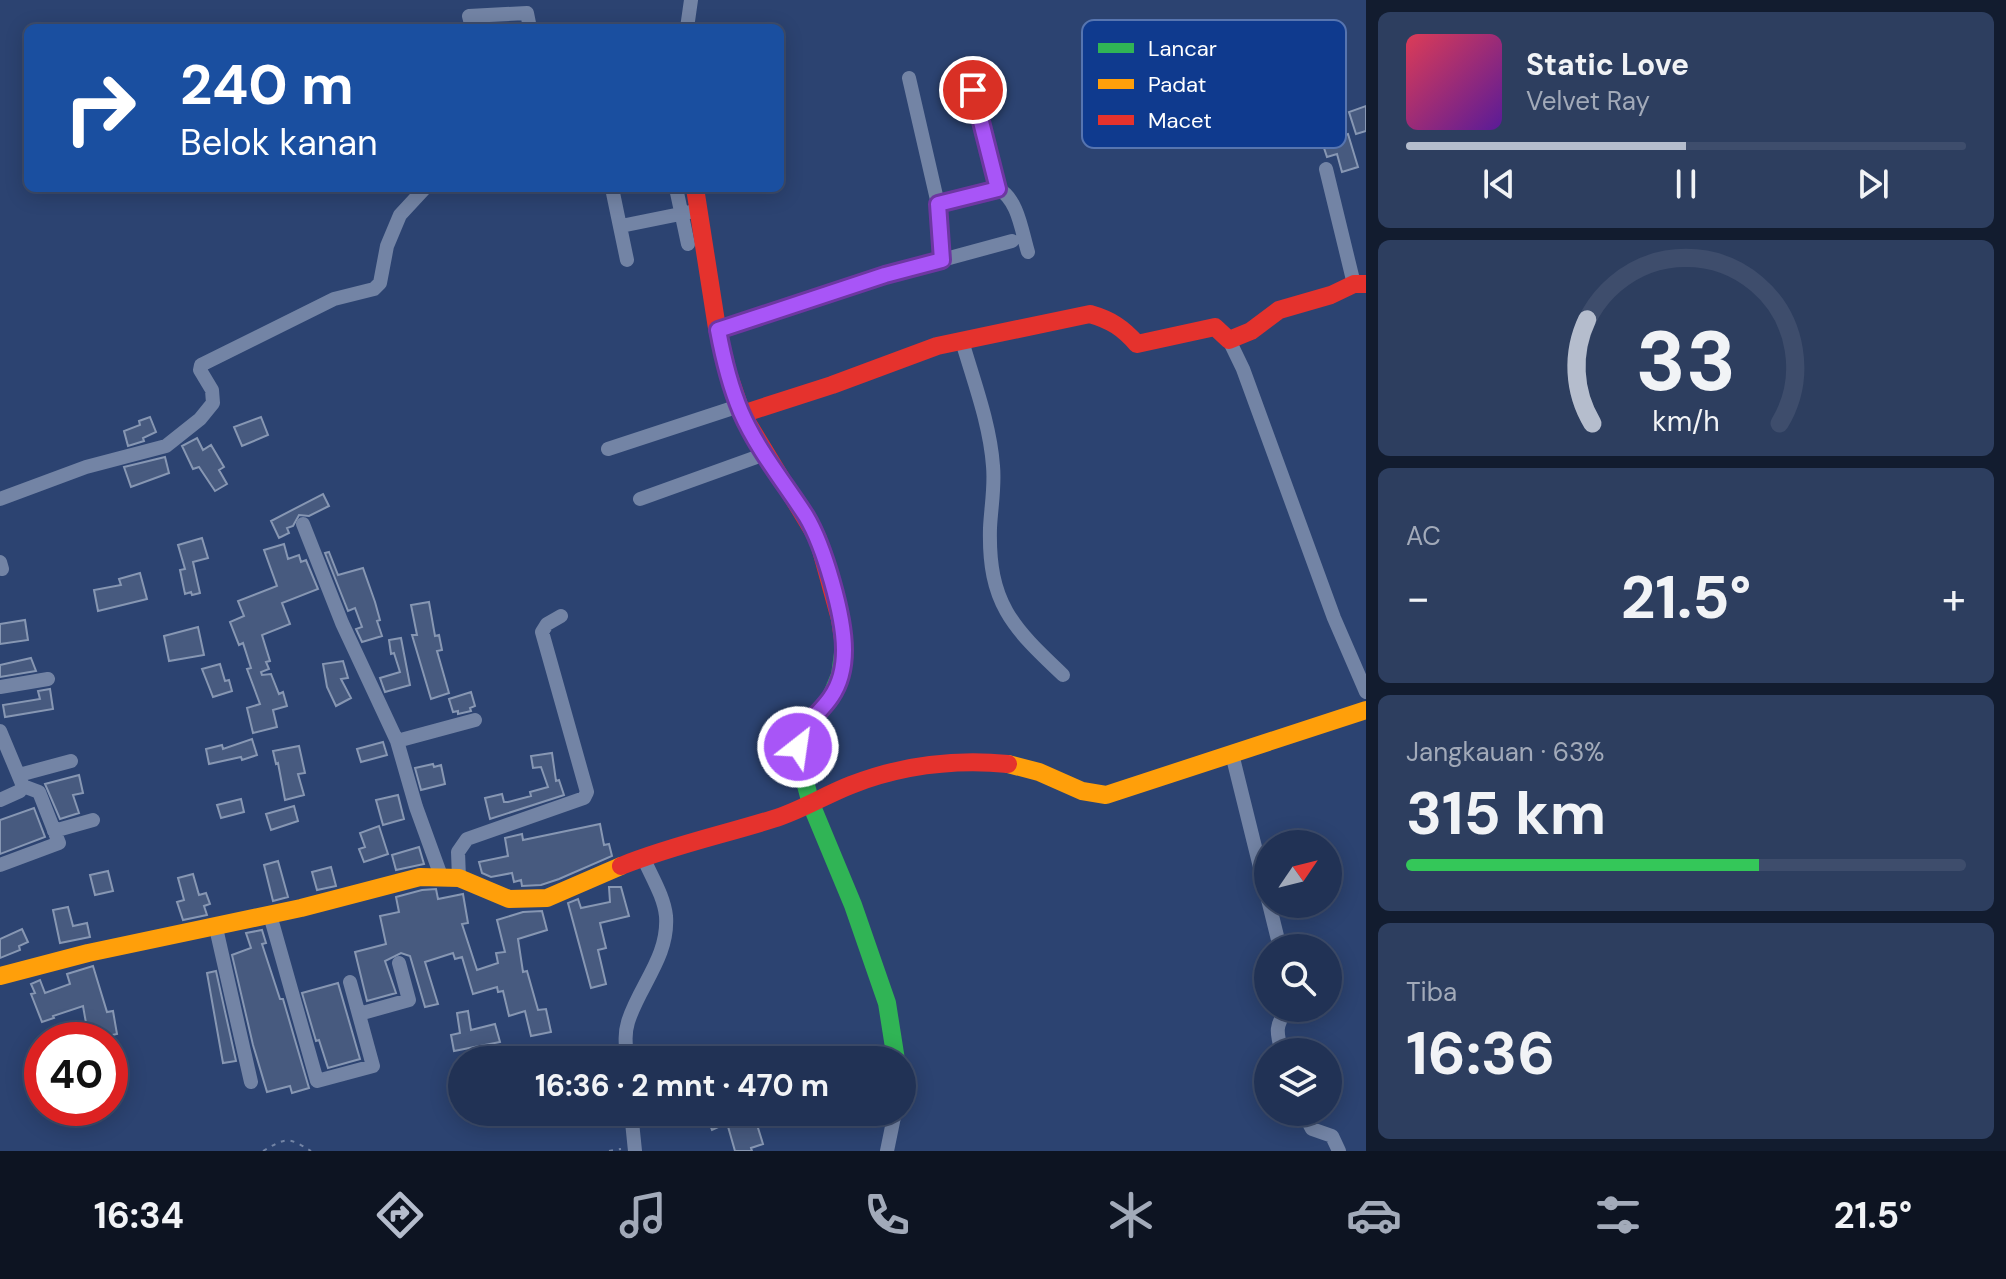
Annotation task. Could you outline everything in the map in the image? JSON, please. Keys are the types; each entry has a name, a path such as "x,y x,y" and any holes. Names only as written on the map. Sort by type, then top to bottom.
{"street":[{"path":"688,24 691,0"},
{"path":"471,24 469,16 527,13 529,24"},
{"path":"967,65 998,189"},
{"path":"909,78 938,204 942,260"},
{"path":"1229,340 1251,331 1279,310 1360,284 1326,169"},
{"path":"938,204 998,189 1006,193 1028,252"},
{"path":"0,499 86,467 166,446 200,419 213,403 212,390 200,370 201,365 334,299 368,292 378,285 387,246 400,215 421,192"},
{"path":"678,192 691,212 722,351 741,410 818,539 840,619 844,650 837,685 798,740 799,759 811,804 879,976 894,1046"},
{"path":"688,244 694,192"},
{"path":"613,193 627,260"},
{"path":"621,226 691,212"},
{"path":"718,330 885,275 1012,241"},
{"path":"608,449 832,385 937,346 1090,314 1123,328 1137,344 1215,327 1229,340 1243,369 1334,618 1366,692"},
{"path":"962,341 992,452 990,532 995,583 1001,604 1015,627 1063,675"},
{"path":"640,499 765,454"},
{"path":"303,524 342,623 397,741 416,807 450,877"},
{"path":"450,877 458,852 467,839 584,798 587,792 542,632 545,626 561,616"},
{"path":"0,687 48,679"},
{"path":"0,976 88,953 216,928 412,878 450,877 509,899 536,900 556,895 643,857 777,818 880,775 924,764 1013,764 1082,791 1106,795 1366,710"},
{"path":"397,741 475,720"},
{"path":"0,731 21,780 20,791 0,800"},
{"path":"1232,754 1277,934"},
{"path":"21,780 71,761"},
{"path":"0,865 59,843 39,792 21,780"},
{"path":"54,831 93,820"},
{"path":"626,1046 628,1021 657,964 666,925 662,900 643,857"},
{"path":"270,915 317,1081 373,1066 350,982"},
{"path":"216,928 251,1082"},
{"path":"359,1014 409,1000 399,963"},
{"path":"632,1126 635,1151"},
{"path":"887,1151 892,1126"},
{"path":"1310,1126 1332,1136 1339,1151"}],"path":[{"path":"263,1151 285,1139 311,1151"}],"building":[{"path":"1366,106 1366,131 1356,134 1349,112"},
{"path":"1346,135 1358,167 1342,172 1337,154 1327,157 1324,148 1346,148"},
{"path":"150,417 156,432 143,438 144,441 128,446 124,431"},
{"path":"261,417 268,435 242,446 234,427"},
{"path":"197,438 203,450 211,445 224,467 219,470 227,484 215,491 199,467 193,469 182,446"},
{"path":"165,457 169,473 131,487 124,467"},
{"path":"323,494 329,506 309,516 299,515 293,526 287,528 289,533 279,538 271,521"},
{"path":"202,538 208,558 193,562 200,593 185,594 180,570 185,569 178,545"},
{"path":"284,544 288,559 299,555 301,562 306,560 318,589 282,603 290,624 262,635 270,661 266,662 269,669 261,672 262,675 271,674 279,694 283,692 287,706 273,710 277,727 253,733 247,708 260,704 247,669 251,668 243,643 239,645 230,622 244,616 238,601 277,586 264,550"},
{"path":"329,552 338,575 363,568 375,602 382,636 362,642 356,629 362,627 355,608 348,611 325,553"},
{"path":"140,573 147,599 98,611 94,590 121,585 119,579"},
{"path":"429,602 435,636 439,635 442,650 437,651 449,693 431,699 412,635 417,635 411,605"},
{"path":"25,620 28,640 0,644 0,624"},
{"path":"198,627 204,655 169,661 164,636"},
{"path":"401,638 410,685 385,692 380,678 400,672 394,653 391,654 389,640"},
{"path":"31,658 36,671 0,677 0,665"},
{"path":"343,661 348,678 341,679 351,698 336,706 327,687 323,664"},
{"path":"220,664 232,691 213,697 202,669"},
{"path":"50,689 53,709 5,717 3,705 40,699 38,691"},
{"path":"471,692 475,706 470,708 471,711 453,712 449,699"},
{"path":"252,739 257,755 209,764 206,749 222,745 223,749"},
{"path":"383,742 387,755 361,762 357,749"},
{"path":"299,746 305,773 298,774 304,795 285,800 273,751"},
{"path":"552,753 556,781 559,780 564,795 490,819 485,798 502,794 504,802 508,802 531,796 530,792 548,787 541,767 533,768 531,756"},
{"path":"433,764 434,767 441,765 445,784 421,790 415,768"},
{"path":"79,775 83,793 73,795 79,813 60,819 45,784"},
{"path":"398,795 404,819 383,825 376,800"},
{"path":"241,799 244,812 221,818 217,805"},
{"path":"294,806 298,821 271,830 266,814"},
{"path":"34,808 45,837 0,854 0,820"},
{"path":"600,824 604,845 609,844 612,856 559,879 541,885 522,886 521,880 514,882 512,873 491,877 482,873 479,862 508,856 505,838 522,834 523,840"},
{"path":"379,826 388,854 364,862 359,849 365,847 360,833"},
{"path":"419,847 424,864 396,870 392,855"},
{"path":"278,861 288,897 273,901 264,865"},
{"path":"331,867 336,886 317,890 312,872"},
{"path":"108,871 113,891 95,895 90,875"},
{"path":"193,874 199,895 206,893 210,904 204,906 207,915 183,920 177,902 184,900 178,878"},
{"path":"609,887 621,887 629,916 600,923 606,948 598,950 606,984 591,988 568,903 578,899 581,908 610,902"},
{"path":"436,889 438,899 463,894 468,923 462,924 477,970 498,963 496,953 505,952 497,920 523,912 542,911 547,930 518,939 523,972 527,971 538,1010 546,1009 551,1032 531,1036 525,1011 509,1016 503,991 498,992 497,987 473,994 462,957 455,959 453,953 425,962 438,1004 425,1007 410,956 401,953 385,961 396,993 367,1001 355,952 386,944 380,916 399,912 396,897"},
{"path":"68,907 73,926 87,923 90,937 60,943 53,910"},
{"path":"22,929 28,942 19,946 20,950 0,958 0,939"},
{"path":"262,930 266,943 262,944 280,999 283,999 309,1088 292,1093 290,1086 267,1092 232,955 251,948 246,933"},
{"path":"93,966 107,1012 113,1011 115,1022 86,1022 83,1006 42,1022 31,994 35,993 31,984 40,980 45,993 70,984 67,974"},
{"path":"216,971 236,1061 223,1063 207,973"},
{"path":"338,983 360,1059 328,1068 319,1040 316,1041 302,993"},
{"path":"468,1011 471,1030 495,1024 500,1042 453,1046 451,1035 460,1033 457,1013"},
{"path":"728,1126 757,1126 763,1144 751,1148 752,1151 735,1151"}],"traffic: fast":[{"path":"844,646 840,675 831,697 801,732 798,740 799,759 811,804 853,905 887,1003 894,1046"}],"traffic: slow":[{"path":"1008,764 1039,772 1082,791 1106,795 1366,710"},
{"path":"0,976 88,953 301,908 420,877 459,878 509,899 547,898 621,866"}],"traffic: jam":[{"path":"696,192 717,328 728,373 742,414 818,539 840,619 844,646"},
{"path":"742,414 937,346 1090,314 1116,325 1137,344 1215,327 1229,340 1251,331 1279,310 1331,295 1354,284 1366,284"},
{"path":"621,866 783,816 870,778 909,768 948,763 1008,764"}],"route":[{"path":"798,747 801,732 831,697 837,685 844,650 840,619 818,539 742,414 718,330 885,275 942,260 938,204 998,189 973,90"}]}
